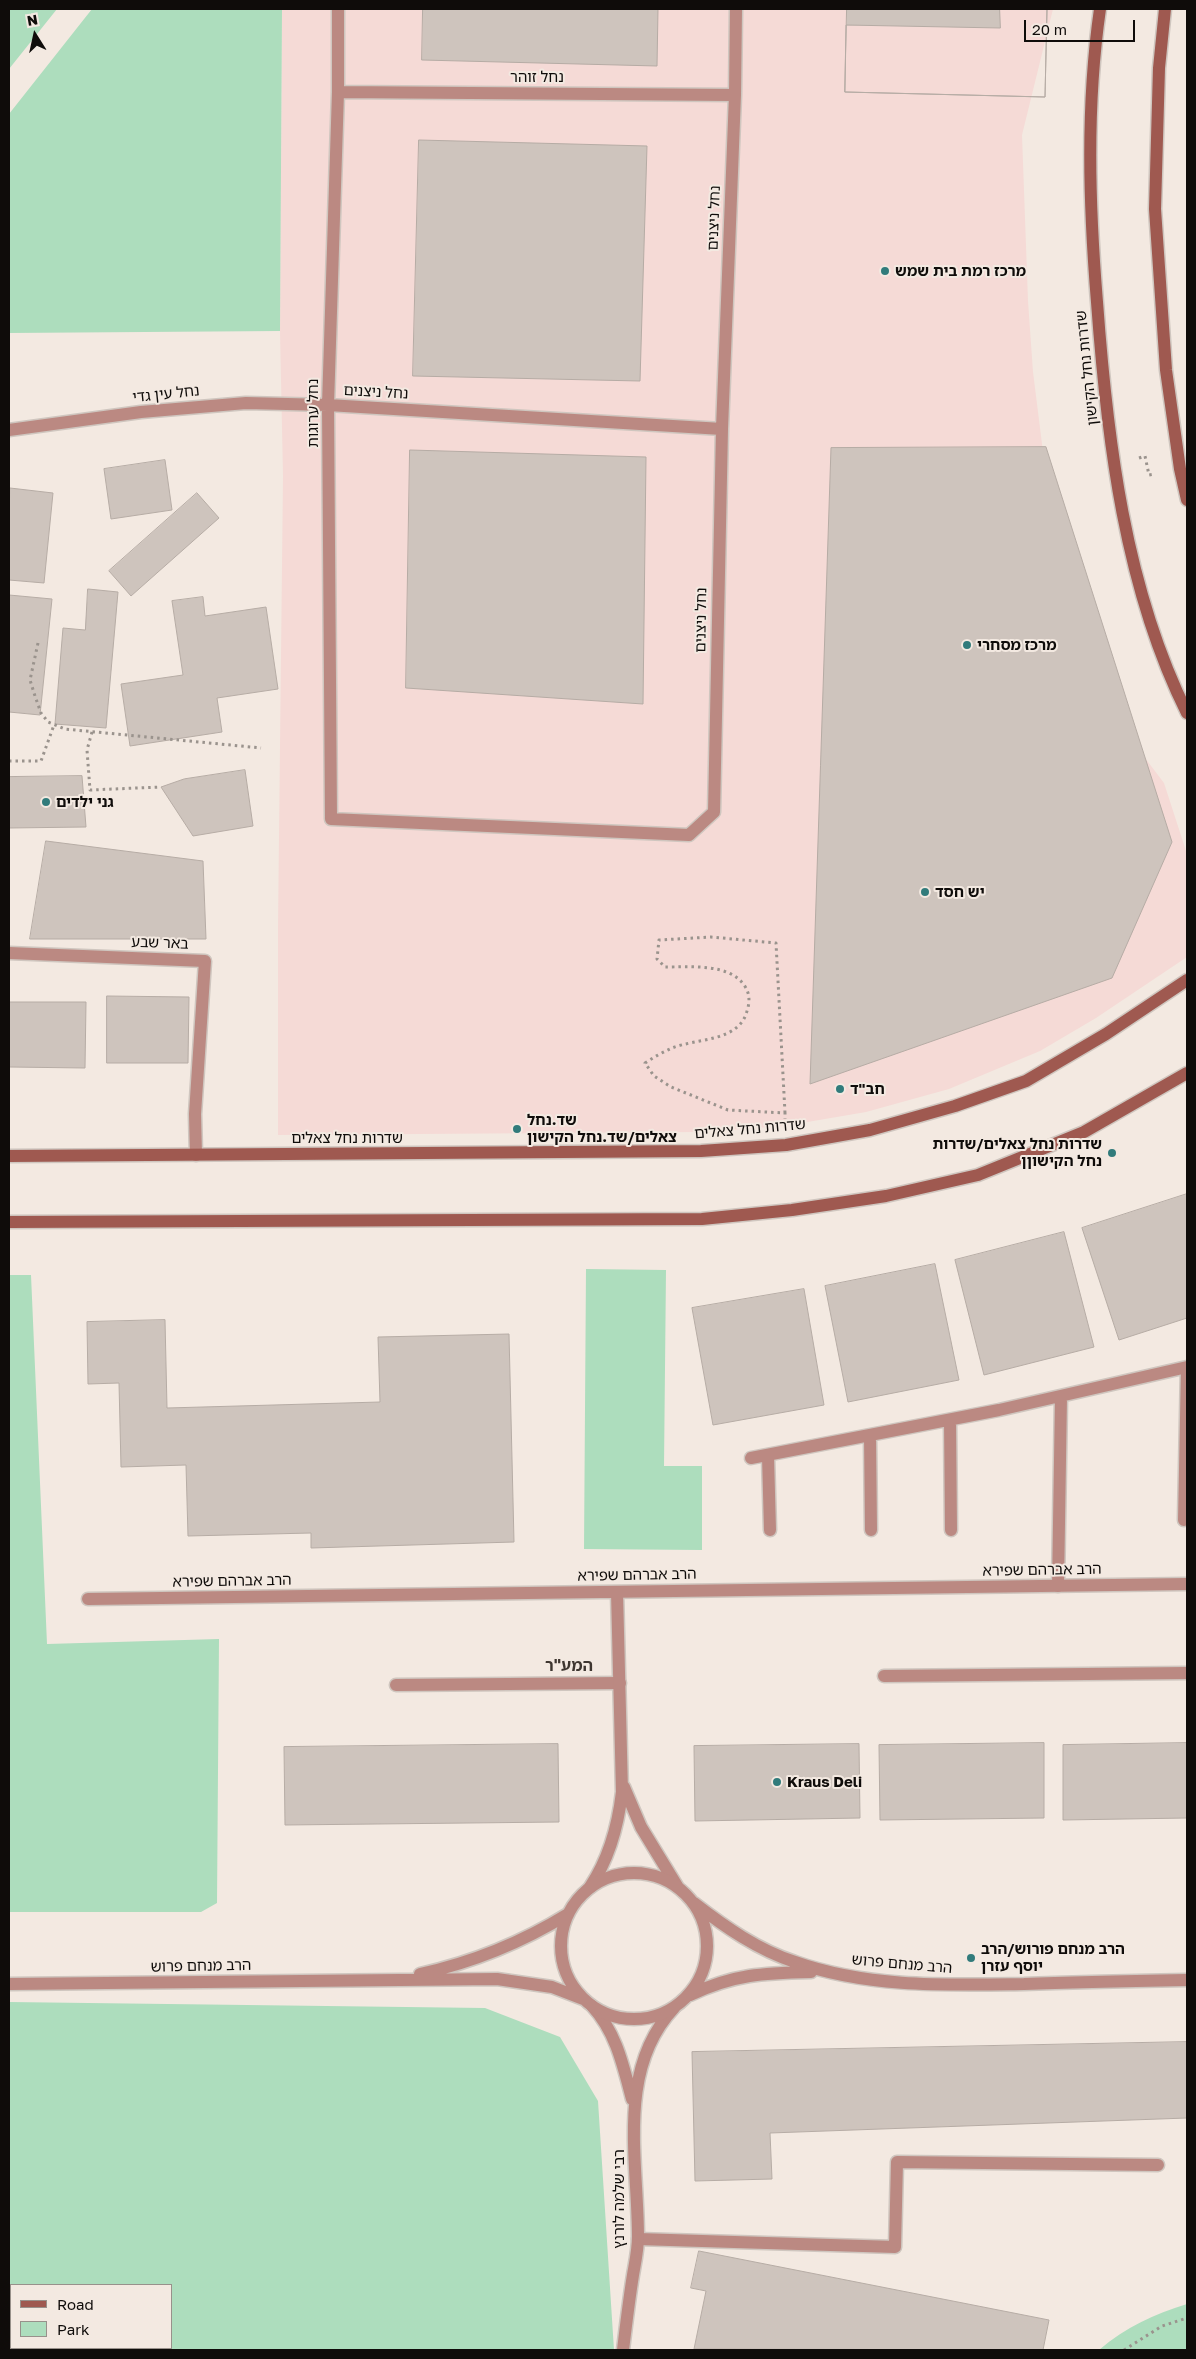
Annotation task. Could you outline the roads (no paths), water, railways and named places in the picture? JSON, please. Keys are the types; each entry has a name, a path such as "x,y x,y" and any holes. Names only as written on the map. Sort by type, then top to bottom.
{"main road":[{"name":"שדרות נחל הקישון","path":"1100,9 1092,61 1091,210 1101,357 1114,464 1147,607 1155,634 1187,713"},
{"path":"1165,9 1159,68 1155,209 1166,370 1180,469 1187,500"},
{"name":"שדרות נחל צאלים","path":"9,1156 701,1151 786,1145 870,1130 955,1106 1026,1081 1106,1034 1187,980"},
{"path":"9,1222 702,1219 792,1210 886,1196 978,1175 1084,1132 1187,1073"}],"street":[{"name":"נחל ערוגות","path":"338,9 338,92 328,405 331,819 689,835 714,812"},
{"name":"נחל ניצנים","path":"714,812 722,429 735,95 736,9"},
{"name":"נחל זוהר","path":"338,92 735,95"},
{"name":"נחל עין גדי","path":"9,430 141,412 246,403 328,405"},
{"name":"נחל ניצנים","path":"328,405 722,429"},
{"name":"באר שבע","path":"9,953 205,961 195,1114 196,1155"},
{"path":"752,1458 1061,1397 1187,1367 1184,1520"},
{"path":"1058,1586 1061,1397"},
{"path":"950,1420 951,1530"},
{"path":"870,1436 871,1530"},
{"path":"768,1456 770,1530"},
{"name":"הרב אברהם שפירא","path":"88,1599 1187,1584"},
{"path":"617,1592 622,1782 618,1814 612,1840 603,1864 590,1887 574,1904 568,1914 561,1936 561,1959 569,1980 587,2002 611,2015 632,2019 654,2016 674,2008 687,1997 700,1978 708,1945 704,1923 694,1903 677,1886 640,1827 622,1782"},
{"path":"884,1676 1187,1673"},
{"path":"396,1685 620,1683"},
{"path":"590,1887 610,1876 632,1872 656,1876 677,1886"},
{"name":"הרב מנחם פרוש","path":"694,1903 728,1928 765,1949 793,1962 824,1971 893,1981 960,1985 1187,1980"},
{"name":"הרב מנחם פרוש","path":"393,1980 461,1964 496,1952 532,1935 568,1914"},
{"name":"הרב מנחם פרוש","path":"687,1997 712,1984 739,1976 824,1971"},
{"name":"הרב מנחם פרוש","path":"9,1984 463,1978 516,1980 552,1987 587,2002"},
{"name":"רבי שלמה לורנץ","path":"587,2002 602,2017 616,2044 634,2106"},
{"name":"רבי שלמה לורנץ","path":"623,2350 638,2239 634,2106 638,2074 648,2044 659,2025 674,2008"},
{"path":"638,2239 895,2247 896,2162 1158,2165"}],"place":[{"name":"מרכז רמת בית שמש","path":"885,271"},
{"name":"מרכז מסחרי","path":"967,645"},
{"name":"גני ילדים","path":"46,802"},
{"name":"יש חסד","path":"925,892"},
{"name":"חב\"ד","path":"840,1089"},
{"name":"שד.נחל צאלים/שד.נחל הקישון","path":"517,1129"},
{"name":"שדרות נחל צאלים/שדרות נחל הקישוןן","path":"1112,1153"},
{"name":"Kraus Deli","path":"777,1782"},
{"name":"הרב מנחם פורוש/הרב יוסף עזרן","path":"971,1958"}],"district":[{"name":"המע\"ר","path":"569,1666"}]}
